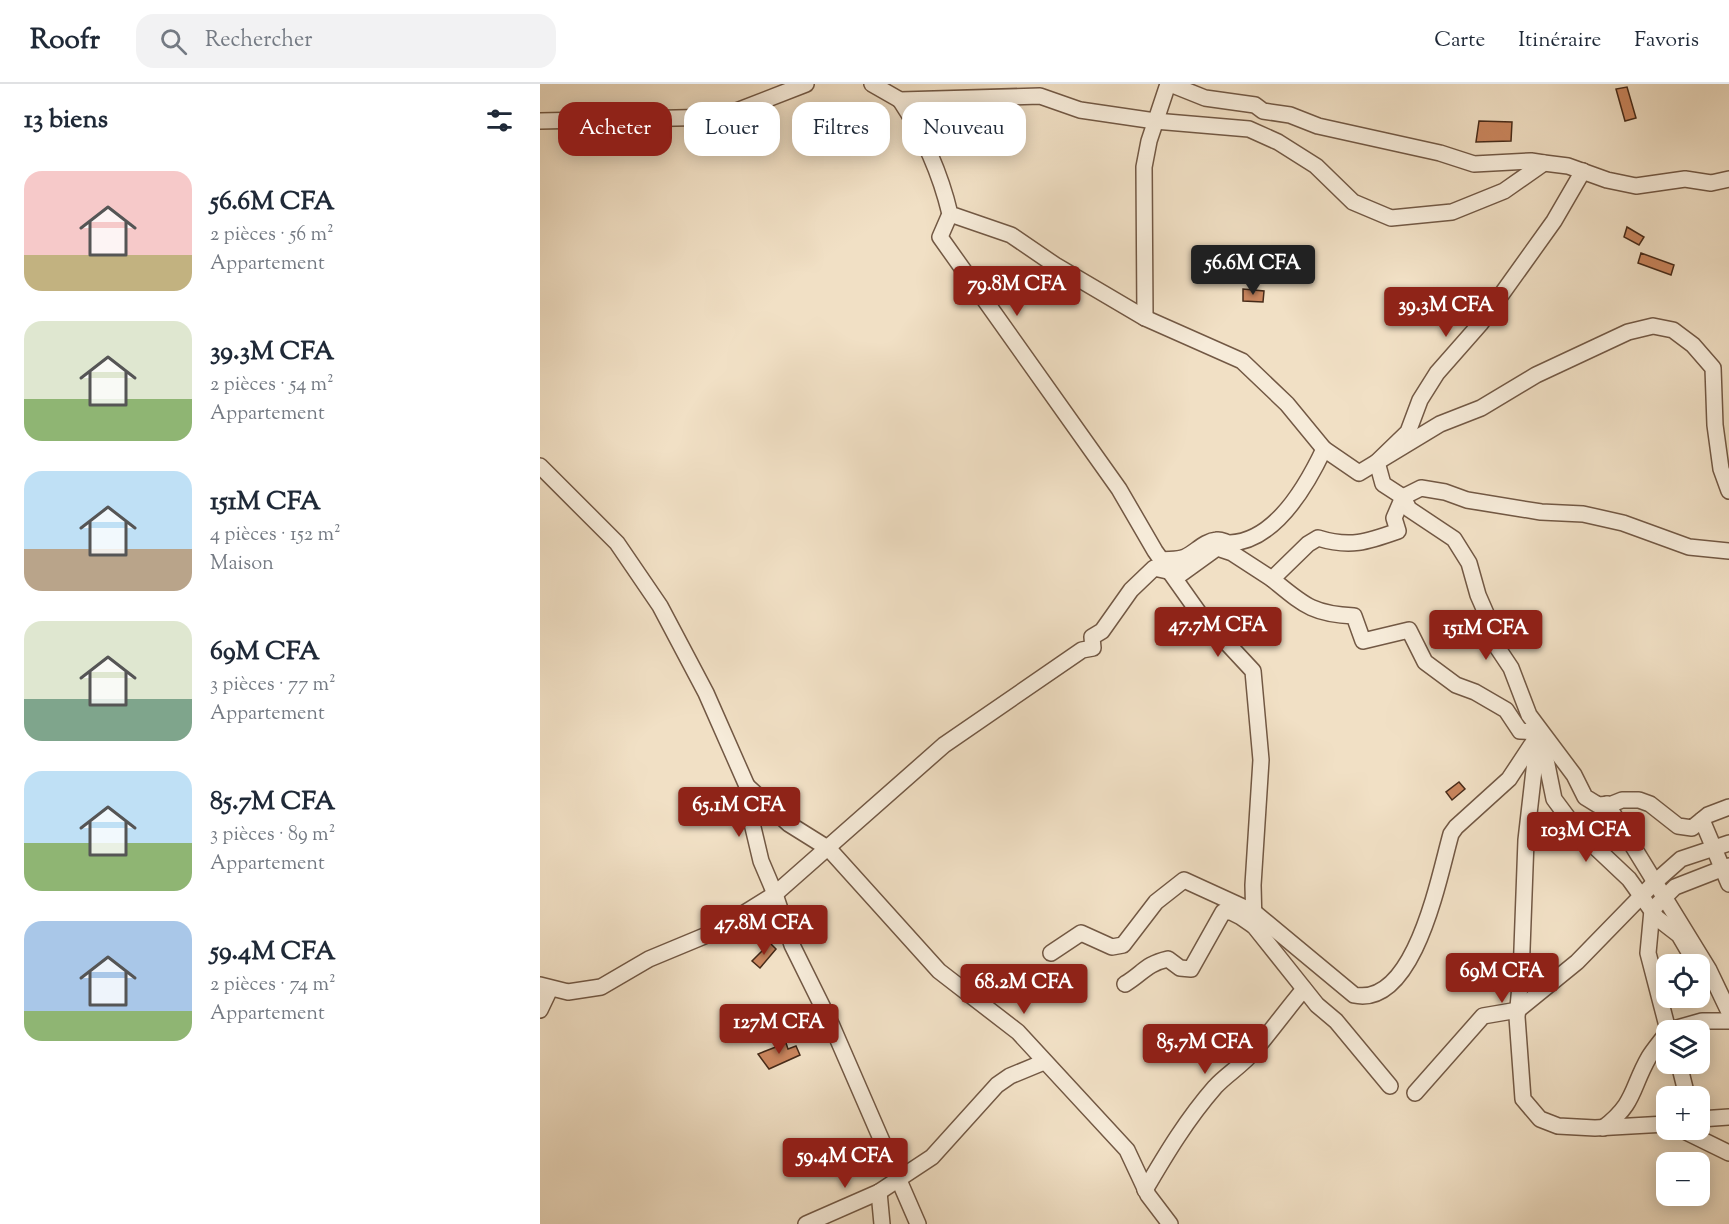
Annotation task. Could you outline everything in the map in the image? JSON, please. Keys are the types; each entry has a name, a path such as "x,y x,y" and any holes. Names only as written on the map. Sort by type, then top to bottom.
{"street":[{"path":"540,121 722,117 806,84"},
{"path":"872,84 900,100 917,126 935,162 950,214 940,237 1119,489 1165,565 1199,613 1253,671 1261,760 1253,885 1254,919 1317,1005 1335,1021 1390,1086"},
{"path":"1145,318 1144,167 1155,121 1169,84 1205,98 1255,105 1263,111 1290,115 1318,126 1440,153 1474,164 1531,161 1568,166 1607,180 1636,186 1685,179 1712,183 1729,179"},
{"path":"900,100 1040,96 1080,110 1155,121 1249,129 1278,142 1316,166 1353,202 1391,218 1452,212 1504,191 1544,163"},
{"path":"1377,462 1408,432 1420,400 1437,373 1481,323 1554,221 1583,171"},
{"path":"950,214 1011,235 1055,265 1145,318 1242,361 1287,404 1324,449 1359,473 1440,424 1481,408 1554,366 1628,332 1653,326 1673,330 1693,345 1713,368 1715,425 1721,469 1729,491"},
{"path":"541,1006 545,987 568,992 601,987 649,959 714,932 775,894 829,849 944,745 1082,650 1093,648 1092,637 1102,631 1131,590 1154,568 1184,558 1195,549 1217,540 1230,543 1259,534 1282,516 1311,476 1324,449"},
{"path":"1377,462 1383,484 1403,496 1409,509 1454,539 1469,563 1495,644 1511,668 1528,716 1574,775 1585,797 1598,805 1622,800 1639,800 1650,804 1678,826 1692,828 1702,819 1729,807"},
{"path":"540,466 617,543 660,606 706,693 747,786 751,819 761,861 792,945 836,1034 897,1180 918,1224"},
{"path":"1272,579 1308,544 1318,538 1339,545 1359,544 1398,531 1394,518 1403,496 1421,488 1446,492 1467,500 1541,512 1583,514 1623,523 1689,547 1729,551"},
{"path":"1165,565 1181,574 1217,548 1232,553 1272,579 1306,607 1331,615 1354,616 1363,641 1409,630 1425,662 1456,685 1475,692 1506,710 1520,731 1539,733"},
{"path":"1539,733 1554,799 1576,830 1629,879 1657,918 1679,935 1690,954"},
{"path":"1051,953 1081,933 1112,947 1123,945 1156,902 1184,880 1254,919 1354,995 1364,997 1391,984 1402,973 1428,918 1450,834 1509,779 1539,733"},
{"path":"1539,733 1526,840 1518,1010 1523,1099 1540,1119 1558,1126 1603,1128 1656,1126"},
{"path":"747,786 789,824 829,849 880,902 939,971 965,993 1010,1024 1078,1095 1126,1150 1145,1190 1170,1224"},
{"path":"1607,804 1709,970 1729,1012"},
{"path":"1702,819 1722,845 1729,884"},
{"path":"1415,1093 1483,1016 1518,1010 1577,962 1655,882 1681,859 1722,845"},
{"path":"1665,1020 1648,953 1652,910 1675,887 1726,867"},
{"path":"1125,984 1138,976 1150,963 1168,959 1180,968 1191,969 1223,912 1254,919"},
{"path":"1710,987 1729,1012"},
{"path":"1145,1190 1176,1138 1200,1106 1223,1079 1248,1058 1304,989"},
{"path":"1710,1021 1729,1021"},
{"path":"1603,1128 1621,1114 1632,1096 1649,1057 1656,1048"},
{"path":"806,1224 879,1191 932,1157 997,1085 1010,1076 1044,1062"},
{"path":"1710,1118 1729,1117"},
{"path":"1707,1140 1729,1153"},
{"path":"879,1191 882,1224"}],"building":[{"path":"1627,87 1636,118 1625,121 1616,89"},
{"path":"1479,121 1512,122 1511,141 1476,142"},
{"path":"1627,227 1644,237 1639,245 1624,237"},
{"path":"1641,253 1674,265 1671,275 1638,263"},
{"path":"1243,289 1264,291 1263,302 1243,301"},
{"path":"1459,782 1465,789 1452,800 1446,792"},
{"path":"770,943 776,949 760,968 752,961"},
{"path":"786,1043 788,1049 796,1046 800,1055 769,1069 758,1054"}]}
